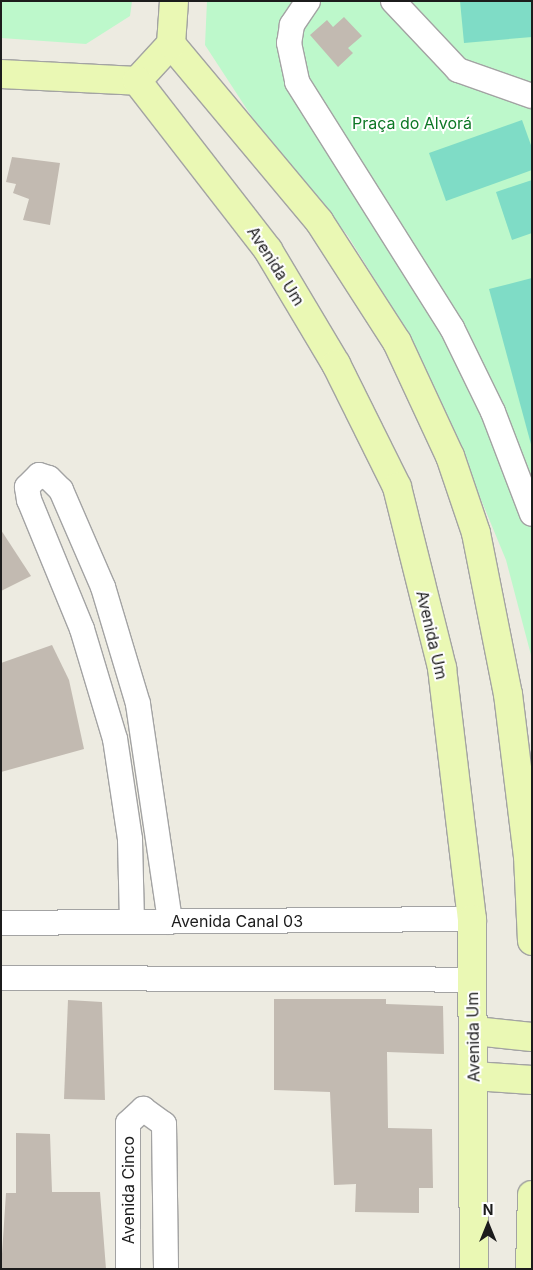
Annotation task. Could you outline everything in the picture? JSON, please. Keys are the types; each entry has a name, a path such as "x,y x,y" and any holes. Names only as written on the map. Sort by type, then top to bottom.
{"street":[{"path":"1,74 137,81 171,44 174,1"},
{"path":"308,1 292,25 289,44 297,82 452,328 493,412 532,514"},
{"path":"393,1 458,70 532,96"},
{"path":"171,44 319,221 397,342 450,456 476,533 508,694 528,856 532,941"},
{"name":"Avenida Um","path":"137,81 268,250 336,364 397,488 442,668 472,919 472,980 475,1031 474,1269"},
{"path":"132,922 130,839 115,738 82,629 28,500 27,487 39,475 49,478 61,490 103,587 132,686 151,774 170,922"},
{"name":"Avenida Canal 03","path":"1,923 472,919"},
{"path":"1,978 472,980"},
{"path":"475,1031 532,1038"},
{"path":"474,1076 532,1080"},
{"name":"Avenida Cinco","path":"128,1269 128,1124 143,1109 164,1124 166,1269"},
{"path":"530,1269 532,1195"}],"green space":[{"path":"1,1 132,1 130,16 86,44 1,38"},
{"name":"Praça do Alvorá","path":"207,1 532,1 532,659 506,560 463,456 382,291 348,236 252,117 205,45"}],"shaded area":[{"path":"460,1 532,1 532,37 464,43"},
{"path":"522,120 532,148 532,170 446,201 429,153"},
{"path":"532,180 532,233 512,240 496,192"},
{"path":"532,278 532,448 489,289"}],"building":[{"path":"344,17 362,36 348,48 353,53 338,67 310,35 327,20 333,27"},
{"path":"12,157 60,163 50,225 23,220 29,199 13,193 16,184 6,182"},
{"path":"1,530 31,576 1,591"},
{"path":"52,645 69,680 84,749 1,772 1,663"},
{"path":"274,999 386,999 386,1004 443,1006 444,1054 387,1052 388,1128 432,1129 433,1188 419,1188 419,1213 355,1212 356,1184 334,1185 330,1092 274,1090"},
{"path":"68,1000 102,1002 105,1100 64,1099"},
{"path":"16,1133 50,1134 52,1192 100,1192 106,1269 1,1269 6,1193 16,1193"}]}
